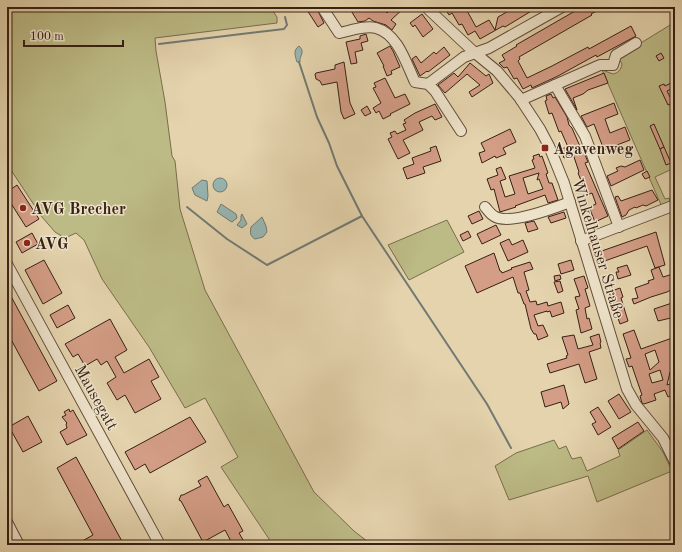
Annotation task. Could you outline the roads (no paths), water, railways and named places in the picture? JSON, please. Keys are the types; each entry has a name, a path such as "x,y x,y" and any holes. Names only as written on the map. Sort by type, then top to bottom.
{"street":[{"path":"322,7 339,33 364,28 375,28 384,32 393,40 415,82 428,84 461,131"},
{"name":"Winkelhauser Straße","path":"426,7 475,53 497,71 521,100 549,146 564,183 627,389 636,405 663,438 675,462"},
{"path":"428,84 464,57 489,48 562,7"},
{"path":"521,100 600,65 613,66 616,55 636,43"},
{"path":"555,85 585,136 619,227"},
{"path":"485,207 494,217 518,218 530,216 570,202"},
{"path":"581,241 675,205"},
{"name":"Mausegatt","path":"7,264 160,545"},
{"path":"7,522 19,545"}],"water":[{"path":"299,46 302,52 300,62 297,62 295,51"},
{"path":"220,178 225,180 227,185 225,190 220,192 215,190 213,185 215,180"},
{"path":"202,180 207,181 207,201 195,195 192,188"},
{"path":"221,204 236,214 237,218 232,222 217,212"},
{"path":"242,214 247,224 242,228 237,225 241,220"},
{"path":"262,217 267,232 263,237 255,239 252,237 250,231 251,227"}],"waterway":[{"path":"159,44 284,29 287,25 285,17"},
{"path":"299,62 317,117 329,143 337,166 362,216 487,404 511,448"},
{"path":"187,207 227,239 267,265 362,216"}],"place":[{"name":"Agavenweg","path":"545,148"},
{"name":"AVG Brecher","path":"23,208"},
{"name":"AVG","path":"27,243"}]}
